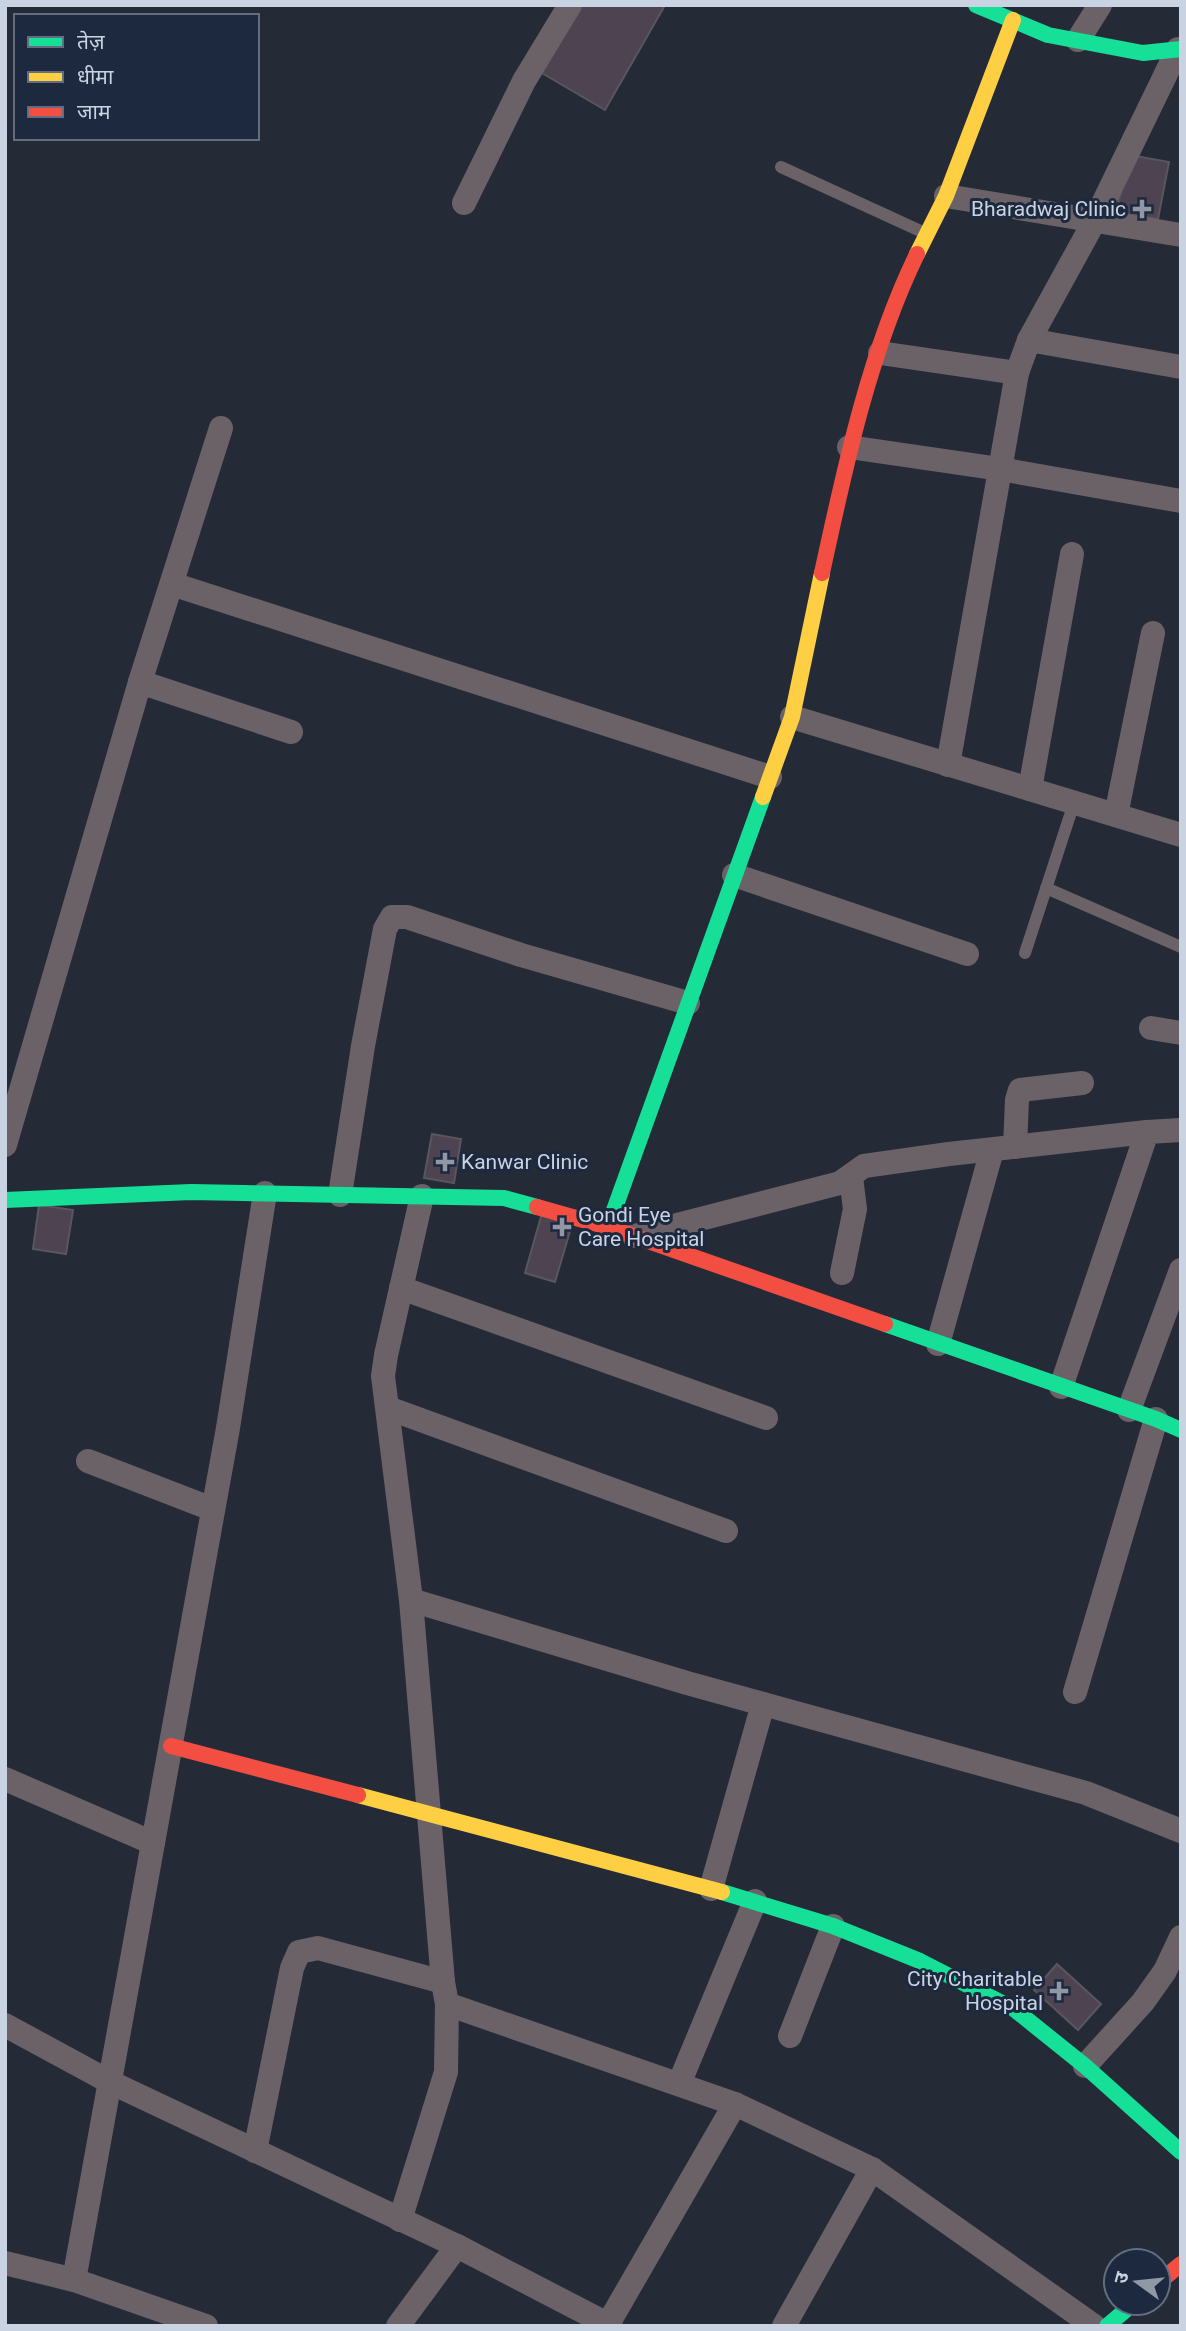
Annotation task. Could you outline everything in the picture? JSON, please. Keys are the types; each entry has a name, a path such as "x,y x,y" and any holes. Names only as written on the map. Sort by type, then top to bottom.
{"street":[{"path":"464,203 524,81 570,5"},
{"path":"976,5 1048,35 1143,53 1179,49"},
{"path":"1078,40 1100,5"},
{"path":"608,1227 792,717 849,447 900,290 946,196 1013,20"},
{"path":"948,765 1017,373 1028,340 1095,220 1179,49"},
{"path":"946,196 1181,235"},
{"path":"1028,340 1181,367"},
{"path":"880,353 1017,373"},
{"path":"5,1145 140,682 222,428"},
{"path":"849,447 1000,469 1181,502"},
{"path":"1030,789 1072,554"},
{"path":"172,584 770,777"},
{"path":"1116,816 1153,633"},
{"path":"140,682 291,732"},
{"path":"792,717 1181,835"},
{"path":"734,875 967,954"},
{"path":"340,1195 363,1046 385,929 392,917 407,917 688,1003"},
{"path":"1151,1028 1181,1033"},
{"path":"938,1344 1004,1148 1020,1090 1082,1083"},
{"path":"633,1236 840,1183 864,1166 1181,1130"},
{"path":"1061,1387 1147,1132"},
{"path":"842,1273 855,1209 851,1177"},
{"path":"5,1200 191,1192 505,1198 608,1227 1181,1430"},
{"path":"74,2280 228,1429 265,1193"},
{"path":"400,2220 446,2072 445,1993 427,1813 411,1600 383,1367 422,1196"},
{"path":"1129,1410 1181,1270"},
{"path":"401,1289 766,1418"},
{"path":"388,1408 726,1531"},
{"path":"1075,1692 1156,1419"},
{"path":"88,1461 212,1510"},
{"path":"411,1600 763,1704 1086,1793 1181,1830"},
{"path":"711,1889 763,1704"},
{"path":"171,1746 711,1889 833,1926 920,1961 1014,2009 1085,2066 1181,2152"},
{"path":"5,1779 153,1843"},
{"path":"679,2084 755,1901"},
{"path":"790,2036 833,1926"},
{"path":"1085,2066 1143,2002 1165,1971 1181,1937"},
{"path":"255,2151 292,1968 299,1952 318,1948 445,1993 735,2105 872,2169 1094,2326"},
{"path":"5,2025 110,2082 457,2246 610,2325 735,2105"},
{"path":"785,2326 872,2169"},
{"path":"398,2326 457,2246"},
{"path":"5,2263 74,2280 206,2326"}],"lane":[{"path":"781,167 927,234"},
{"path":"1026,953 1074,803"},
{"path":"1046,888 1181,947"}],"building":[{"path":"578,5 664,7 605,110 540,72"},
{"path":"1130,155 1169,162 1158,219 1116,212"},
{"path":"432,1134 461,1139 454,1183 424,1178"},
{"path":"39,1205 73,1210 66,1254 33,1249"},
{"path":"542,1213 573,1221 555,1282 525,1273"},
{"path":"1057,1964 1101,2004 1078,2030 1034,1990"}],"traffic: fast":[{"path":"976,5 1048,35 1143,53 1181,49"},
{"path":"608,1227 763,797"},
{"path":"5,1200 191,1192 504,1198 537,1207"},
{"path":"885,1324 1181,1430"},
{"path":"722,1892 833,1926 920,1961 1014,2009 1085,2066 1181,2152"},
{"path":"1107,2326 1118,2317"}],"traffic: slow":[{"path":"917,254 946,196 1013,20"},
{"path":"763,797 792,717 822,573"},
{"path":"358,1795 722,1892"}],"traffic: jam":[{"path":"822,573 872,370 900,292 917,254"},
{"path":"537,1207 608,1227 885,1324"},
{"path":"171,1746 358,1795"},
{"path":"1172,2271 1181,2264"}],"place":[{"name":"Bharadwaj Clinic","path":"1142,209"},
{"name":"Kanwar Clinic","path":"445,1162"},
{"name":"Gondi Eye Care Hospital","path":"562,1227"},
{"name":"City Charitable Hospital","path":"1059,1991"}]}
